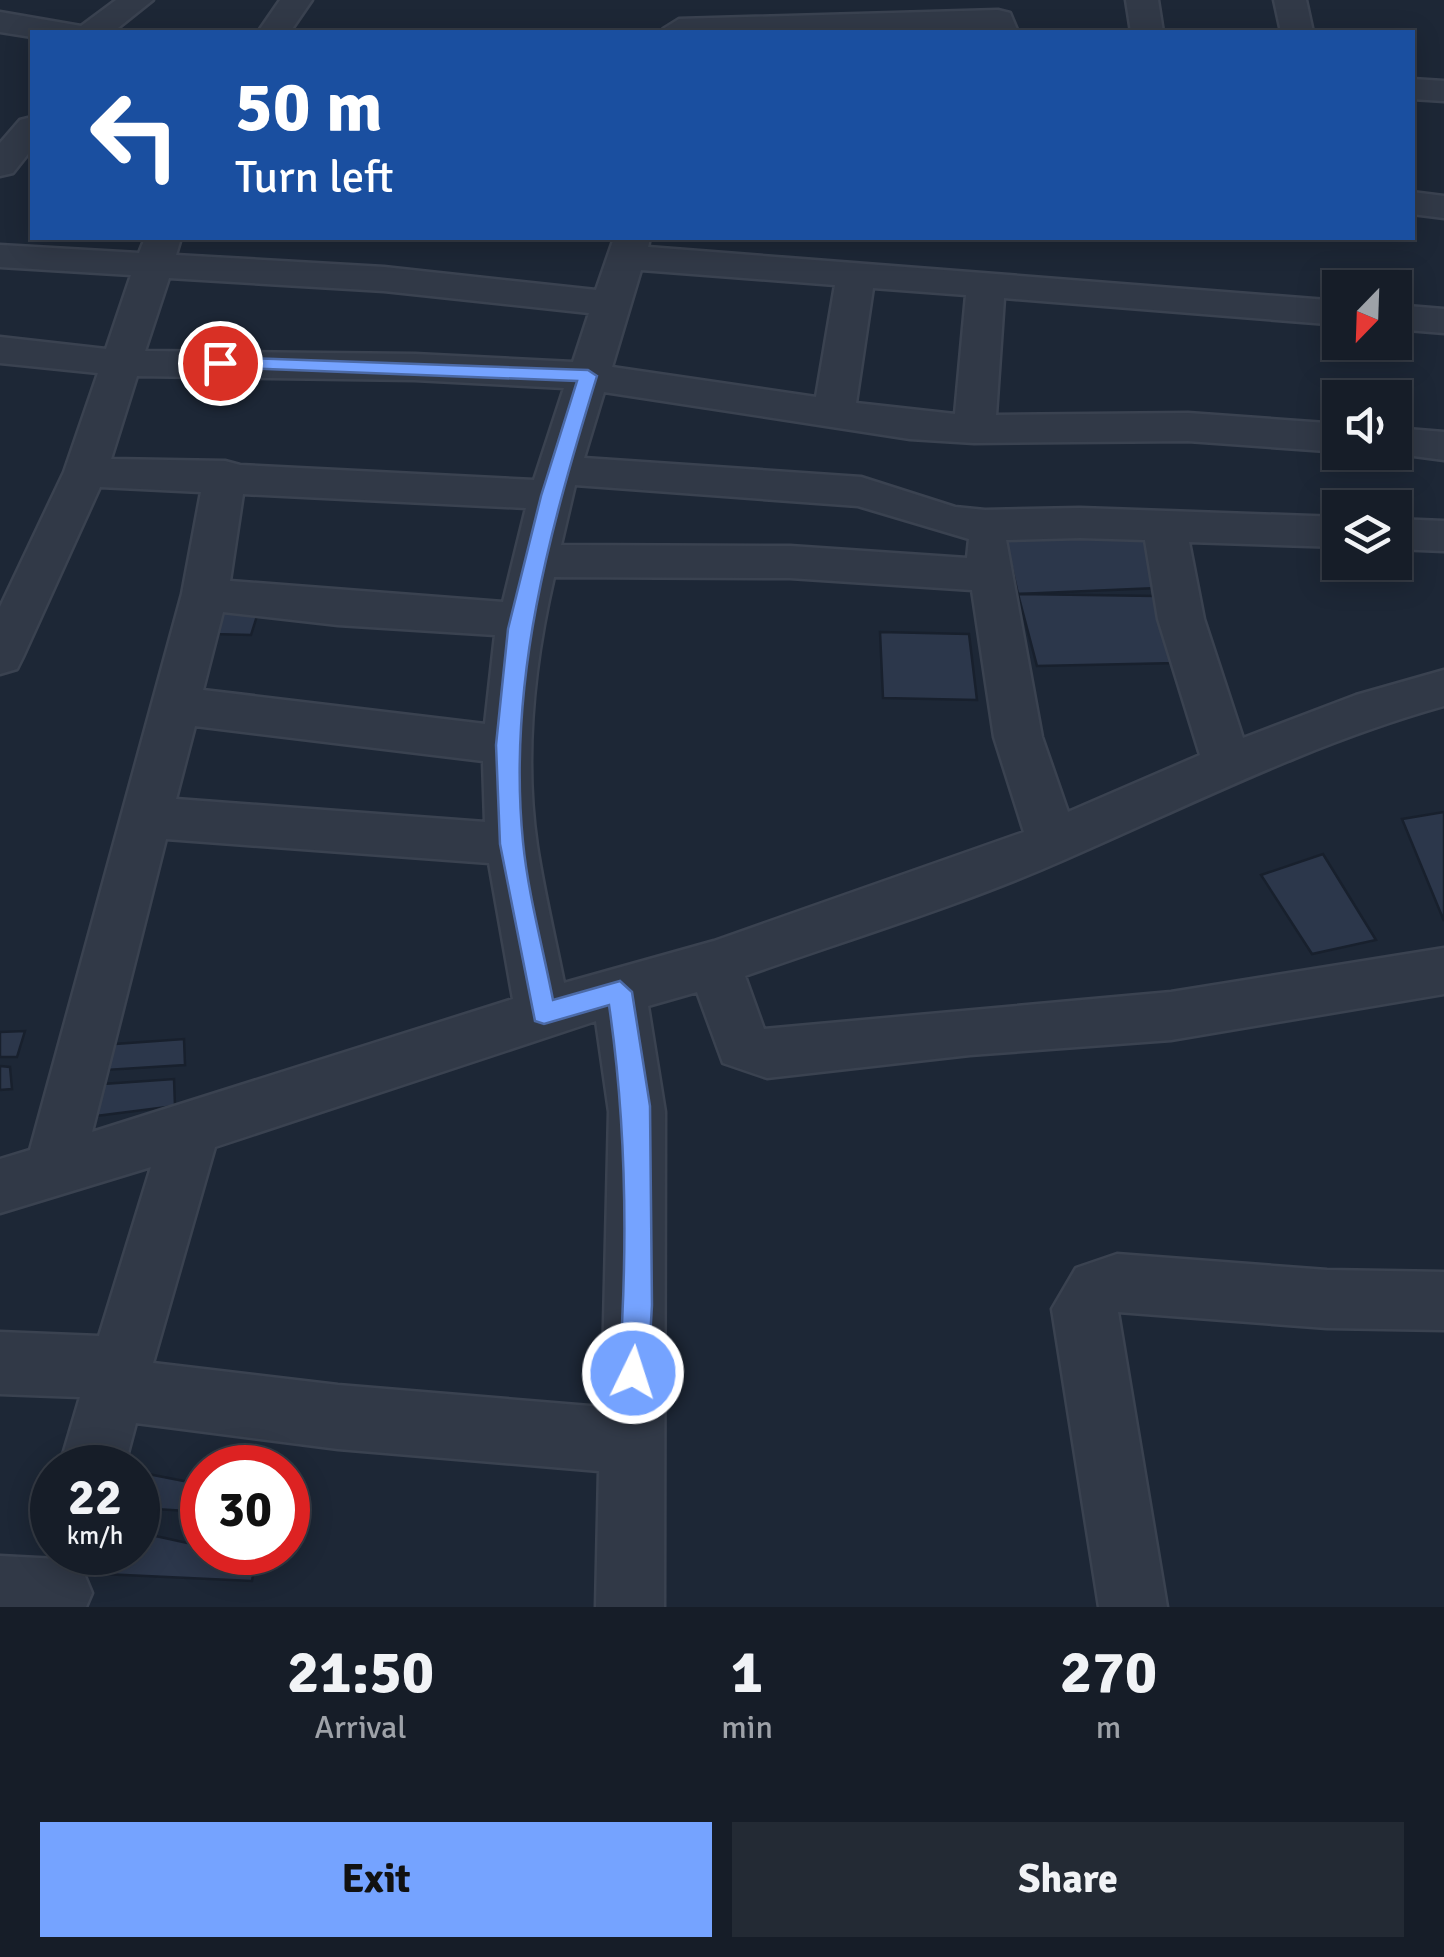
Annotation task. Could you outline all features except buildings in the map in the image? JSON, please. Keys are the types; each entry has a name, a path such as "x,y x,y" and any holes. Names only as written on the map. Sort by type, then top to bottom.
{"street":[{"path":"96,30 137,0"},
{"path":"275,30 296,0"},
{"path":"1142,0 1147,30"},
{"path":"1290,0 1297,30"},
{"path":"678,20 998,17"},
{"path":"0,22 55,30"},
{"path":"1415,89 1444,91"},
{"path":"0,165 30,129"},
{"path":"1415,203 1444,207"},
{"path":"544,1013 511,844 507,745 521,620 555,483 629,247 805,254 856,274 932,266 986,282 1322,310"},
{"path":"0,256 159,250 384,280 609,303"},
{"path":"0,657 11,610 85,472 159,250"},
{"path":"834,415 856,274"},
{"path":"974,429 986,282"},
{"path":"1412,319 1444,322"},
{"path":"0,350 123,362 415,367 588,376 834,415 974,429 1118,425 1322,437"},
{"path":"1412,443 1444,446"},
{"path":"85,472 861,492 920,514 985,525 1164,525 1322,531"},
{"path":"54,1168 204,594 225,476"},
{"path":"985,525 1018,737 1052,843"},
{"path":"1164,525 1181,619 1227,764"},
{"path":"1412,535 1444,536"},
{"path":"538,561 790,562 991,576"},
{"path":"204,594 338,609 521,620"},
{"path":"0,1186 191,1129 544,1013 714,964 1052,843 1227,764 1374,708 1444,688"},
{"path":"174,705 507,745"},
{"path":"143,817 511,844"},
{"path":"714,964 743,1046 766,1054 970,1031 1171,1016 1444,970"},
{"path":"620,992 637,1106 638,1305 629,1441 630,1607"},
{"path":"97,1445 191,1129"},
{"path":"1134,1607 1084,1309 1098,1289 1117,1283 1327,1299 1444,1301"},
{"path":"0,1362 338,1417 629,1441"}],"route":[{"path":"220,363 588,376 550,496 538,561 519,629 507,745 511,844 544,1013 620,992 622,1026 637,1106 638,1305 633,1373"}]}
